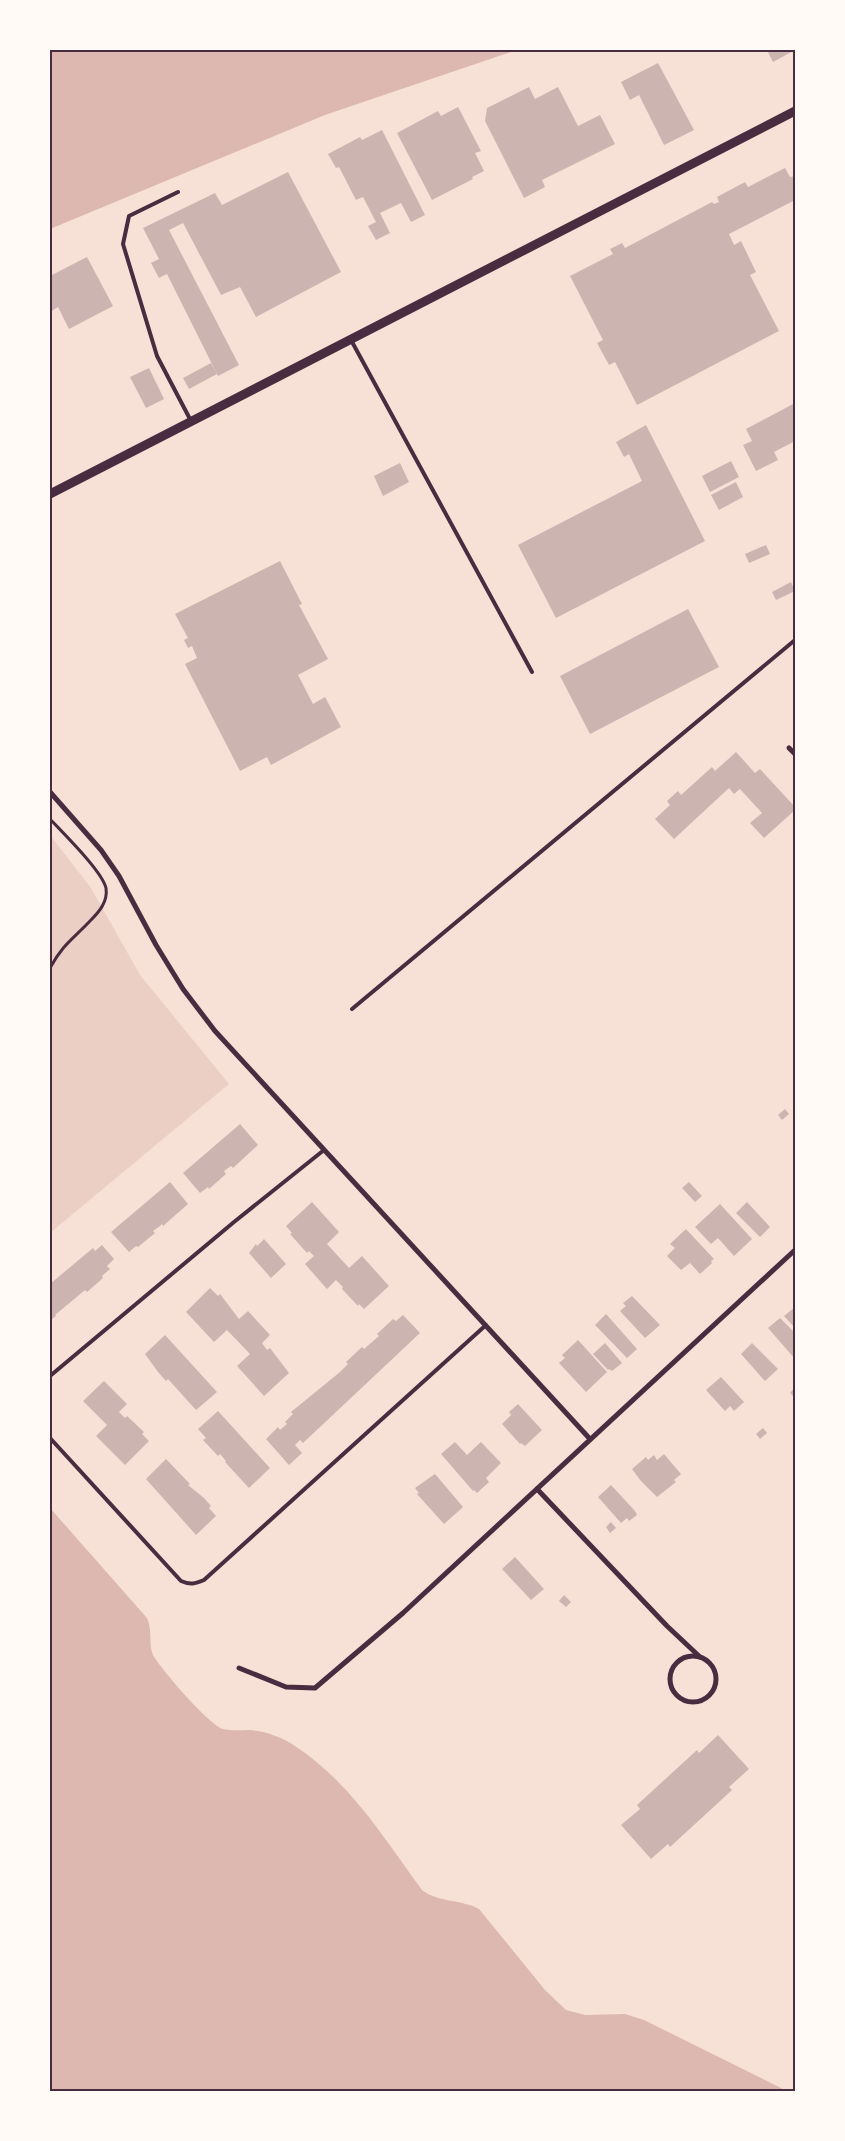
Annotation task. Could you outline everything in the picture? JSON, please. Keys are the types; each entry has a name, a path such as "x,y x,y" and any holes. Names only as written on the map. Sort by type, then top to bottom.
{"street":[{"path":"50,494 350,338 795,111"},
{"path":"789,748 795,754"},
{"path":"50,792 101,850 119,876 156,945 183,989 215,1030 590,1439"},
{"path":"239,1668 286,1687 316,1688 403,1613 795,1250"},
{"path":"537,1488 667,1626 712,1666 716,1673 714,1689 704,1700 688,1703 681,1700 671,1689 670,1673 678,1661 685,1657 700,1657"}],"lane":[{"path":"178,192 130,216 123,244 157,356 191,421"},
{"path":"350,338 532,672"},
{"path":"352,1008 795,640"},
{"path":"50,1376 234,1222 324,1150"},
{"path":"50,1438 181,1581 195,1584 204,1580 486,1325"}],"path":[{"path":"50,819 98,873 106,888 105,902 98,913 68,940 50,968"}],"shaded area":[{"path":"50,50 517,50 325,115 50,229"},
{"path":"50,835 91,888 140,975 229,1084 50,1233"},
{"path":"50,1508 147,1618 153,1655 157,1662 207,1718 223,1729 249,1730 279,1737 315,1761 350,1794 365,1812 422,1890 436,1897 479,1909 545,1990 566,2010 585,2015 625,2014 644,2020 787,2091 50,2091"}],"building":[{"path":"767,50 795,50 773,62"},
{"path":"658,63 694,130 664,145 639,95 630,100 621,82"},
{"path":"529,87 535,99 558,87 578,126 600,115 615,144 542,180 545,187 524,198 485,121 487,108"},
{"path":"458,107 481,151 475,153 484,171 472,177 473,179 432,200 397,133 438,111 441,116"},
{"path":"382,130 425,215 411,222 401,203 380,213 390,233 376,240 368,226 376,222 363,197 356,200 339,167 336,168 328,154 360,137 362,140"},
{"path":"785,168 790,177 795,176 795,200 729,234 734,245 741,241 756,272 750,275 779,331 637,405 615,362 609,365 597,343 603,340 570,276 613,254 610,249 622,243 625,248 712,202 714,204 719,202 717,197 745,182 748,187"},
{"path":"288,172 341,272 256,317 240,287 221,295 183,223 169,230 239,365 218,376 167,274 159,278 151,263 159,259 143,228 215,193 222,205"},
{"path":"87,257 113,306 69,329 58,307 50,312 50,276"},
{"path":"211,363 217,374 189,389 183,378"},
{"path":"149,368 164,399 146,408 130,377"},
{"path":"795,403 795,441 774,452 778,460 756,471 743,445 752,441 746,429"},
{"path":"646,425 705,541 556,618 518,545 642,481 629,454 624,457 616,442"},
{"path":"731,461 739,477 710,492 702,476"},
{"path":"400,463 409,482 383,496 374,476"},
{"path":"736,482 743,497 719,510 711,495"},
{"path":"766,545 770,554 749,563 745,554"},
{"path":"280,561 302,604 299,605 328,659 298,675 313,704 325,697 341,727 271,765 267,757 240,771 185,664 197,658 192,646 188,648 184,640 188,638 175,614"},
{"path":"791,582 795,591 776,600 772,592"},
{"path":"688,609 719,667 590,734 560,676"},
{"path":"736,752 755,773 760,769 795,807 795,810 764,838 750,823 762,813 740,789 734,794 729,788 674,839 655,819 670,805 667,801 678,791 681,795 712,767 715,771"},
{"path":"785,1109 789,1114 782,1120 778,1115"},
{"path":"240,1124 258,1145 233,1168 231,1166 224,1171 226,1174 209,1189 208,1187 200,1193 183,1173"},
{"path":"170,1182 188,1204 163,1226 162,1224 153,1231 155,1233 138,1247 136,1246 129,1252 111,1232"},
{"path":"689,1182 702,1196 695,1202 682,1188"},
{"path":"312,1202 339,1232 327,1244 349,1268 362,1256 389,1286 364,1309 359,1304 358,1306 336,1280 327,1289 305,1264 314,1256 309,1251 307,1253 290,1234 292,1233 286,1226"},
{"path":"747,1202 770,1227 760,1237 736,1213"},
{"path":"720,1204 752,1239 734,1256 718,1238 711,1244 695,1227"},
{"path":"686,1229 714,1259 700,1274 690,1263 681,1270 667,1256 675,1248 670,1244"},
{"path":"264,1239 286,1264 271,1278 249,1253 256,1244 257,1246"},
{"path":"102,1245 114,1259 107,1266 110,1269 87,1292 85,1290 56,1316 50,1319 50,1284 93,1248 95,1251"},
{"path":"210,1288 218,1296 220,1294 239,1319 248,1311 270,1335 262,1343 267,1350 270,1348 289,1373 264,1396 237,1366 250,1354 227,1330 214,1342 186,1312"},
{"path":"632,1296 660,1325 645,1338 620,1311 626,1306 623,1303"},
{"path":"795,1307 795,1328 784,1316"},
{"path":"606,1314 637,1349 627,1358 595,1325"},
{"path":"403,1315 420,1333 303,1443 300,1440 295,1445 302,1453 289,1465 266,1439 278,1427 280,1430 287,1424 285,1422 293,1414 291,1412 340,1372 348,1364 346,1362 362,1347 364,1349 379,1336 377,1334 393,1319 396,1321"},
{"path":"780,1318 795,1333 795,1359 768,1328"},
{"path":"165,1335 217,1392 196,1410 168,1379 166,1381 145,1354"},
{"path":"578,1340 607,1372 586,1392 559,1363 565,1358 562,1355"},
{"path":"605,1343 622,1363 612,1371 608,1370 593,1354"},
{"path":"752,1343 778,1369 765,1381 741,1354"},
{"path":"721,1377 744,1402 734,1411 730,1406 725,1411 706,1390"},
{"path":"104,1381 127,1404 119,1412 125,1418 127,1416 144,1432 142,1434 149,1441 125,1465 96,1436 107,1425 83,1401"},
{"path":"795,1387 795,1398 790,1393"},
{"path":"518,1404 542,1430 525,1446 520,1444 502,1424 511,1415 509,1412"},
{"path":"218,1411 270,1468 249,1488 220,1454 218,1456 203,1440 206,1438 198,1429"},
{"path":"763,1428 767,1433 760,1439 756,1434"},
{"path":"455,1442 467,1455 481,1442 501,1463 486,1478 489,1482 477,1493 473,1491 441,1454"},
{"path":"664,1454 681,1474 674,1480 676,1482 657,1497 632,1469 646,1457 648,1460 654,1455 657,1460"},
{"path":"166,1459 190,1484 188,1485 204,1498 216,1516 196,1535 146,1479"},
{"path":"435,1474 463,1507 444,1524 417,1494 419,1493 415,1488"},
{"path":"611,1485 637,1515 629,1521 627,1518 621,1523 598,1497"},
{"path":"611,1522 616,1528 610,1533 606,1527"},
{"path":"515,1557 544,1589 531,1600 502,1569"},
{"path":"564,1595 571,1602 566,1607 559,1601"},
{"path":"718,1735 749,1769 729,1787 732,1790 670,1847 668,1844 651,1859 621,1825 640,1809 637,1805 697,1750 699,1753"}]}
